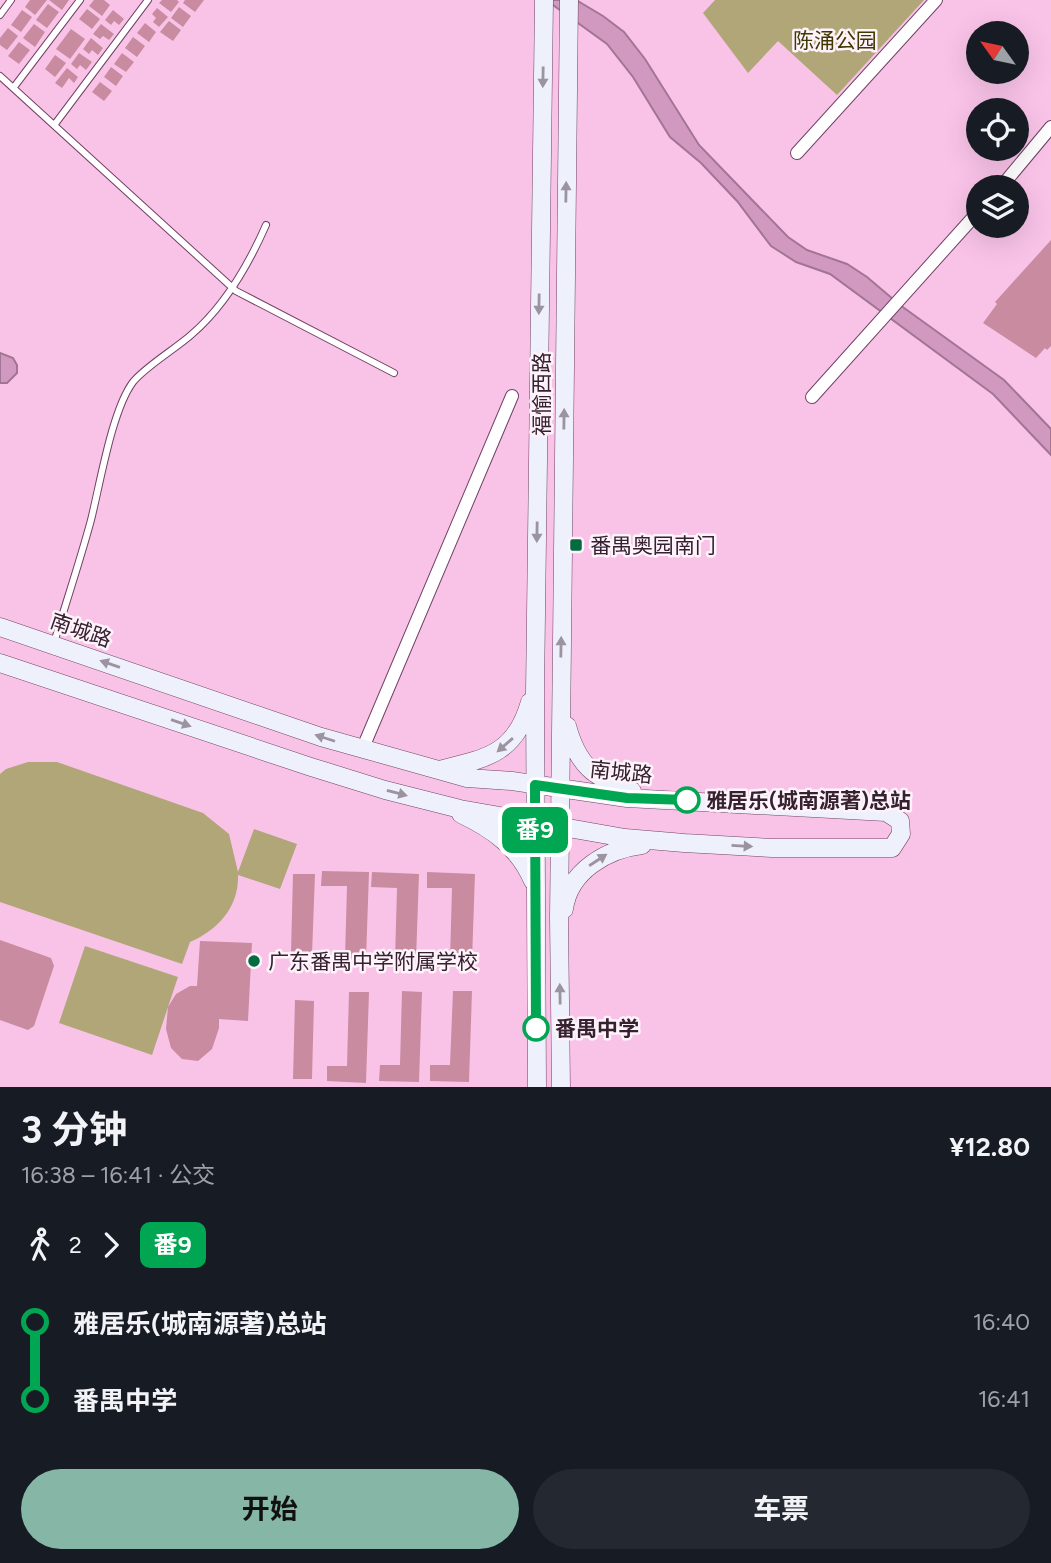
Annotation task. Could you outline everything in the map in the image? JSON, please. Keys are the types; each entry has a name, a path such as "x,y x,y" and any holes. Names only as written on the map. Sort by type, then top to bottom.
{"street":[{"name":"福愉西路","path":"559,940 569,0"},
{"path":"797,153 936,0"},
{"name":"福愉西路","path":"535,888 544,4"},
{"path":"1011,175 1051,127"},
{"path":"812,397 966,225"},
{"path":"362,750 512,396"},
{"name":"南城路","path":"0,626 362,750 467,778 627,798 886,812 894,816 902,827 898,842 892,848 772,848 625,838 431,802 311,767 0,663"},
{"path":"438,771 491,756 511,741 526,717 533,694 536,661"},
{"path":"561,692 571,740 585,766 612,784 662,799"},
{"path":"431,802 478,822 505,840 522,860 535,888 537,1087"},
{"path":"561,1087 559,940 565,903 579,877 589,866 617,850 674,842"}],"lane":[{"path":"0,15 11,0"},
{"path":"14,87 80,0"},
{"path":"55,124 148,0"},
{"path":"0,76 245,297 394,373"},
{"path":"53,645 90,523 115,423 127,392 135,380 207,321 232,287 266,225"}],"green space":[{"name":"陈涌公园","path":"715,0 924,0 837,95 778,41 748,73 703,13"},
{"path":"28,762 57,762 203,813 229,834 238,872 254,829 297,844 280,889 238,875 231,907 218,924 190,942 182,964 0,902 0,774 6,769"},
{"path":"85,946 178,977 152,1055 59,1023"}],"shaded area":[{"path":"546,0 576,0 624,32 645,59 699,145 788,237 807,250 847,264 867,277 900,305 1004,380 1051,429 1051,455 993,394 830,274 796,262 771,246 737,201 701,163 670,137 633,77 607,44"},
{"path":"0,353 13,358 17,365 17,373 7,383 0,383"}],"building":[{"path":"30,0 47,0 35,15 25,7"},
{"path":"49,0 69,0 62,10"},
{"path":"94,0 104,0 110,5 102,16 89,6"},
{"path":"162,0 179,2 171,12 159,3"},
{"path":"185,0 204,0 195,12 183,3"},
{"path":"48,4 59,12 47,28 36,20"},
{"path":"179,7 191,16 183,27 171,18"},
{"path":"157,8 168,17 159,27 153,22 156,18 152,14"},
{"path":"87,9 100,19 92,29 79,19"},
{"path":"22,10 32,17 21,32 11,25"},
{"path":"113,10 124,19 119,25 114,21 111,25 105,20"},
{"path":"169,21 181,30 173,41 160,32"},
{"path":"145,23 156,32 149,42 137,33"},
{"path":"34,24 45,32 35,47 23,38"},
{"path":"101,24 114,34 109,40 103,36 100,39 93,34"},
{"path":"8,28 18,36 7,50 0,45 0,38"},
{"path":"71,29 85,39 70,59 56,49"},
{"path":"133,37 145,46 137,57 125,48"},
{"path":"91,38 103,48 98,55 92,50 89,54 83,49"},
{"path":"19,42 30,50 19,64 8,56"},
{"path":"79,53 92,62 86,70 80,65 77,69 71,64"},
{"path":"122,53 134,62 126,72 114,64"},
{"path":"55,55 66,63 55,77 45,69"},
{"path":"111,67 123,76 116,86 104,77"},
{"path":"67,68 78,77 74,83 69,78 62,88 55,83"},
{"path":"100,82 112,91 104,101 92,92"},
{"path":"1051,240 1051,346 1047,350 1045,348 1036,358 983,323 997,304 995,302"},
{"path":"322,871 369,872 366,959 345,958 347,886 321,886"},
{"path":"372,872 419,874 416,960 395,960 397,888 371,887"},
{"path":"427,872 475,874 472,960 450,960 452,888 427,888"},
{"path":"293,874 315,874 312,954 291,953"},
{"path":"0,940 51,958 54,966 34,1026 28,1030 0,1020"},
{"path":"200,941 252,943 248,1021 219,1019 212,1049 198,1061 182,1059 171,1048 166,1029 168,1007 176,994 190,986 197,986"},
{"path":"402,991 422,992 419,1082 379,1081 380,1065 400,1065"},
{"path":"453,991 472,991 469,1082 430,1081 430,1065 450,1065"},
{"path":"349,992 369,992 366,1083 327,1081 327,1066 347,1066"},
{"path":"295,1000 314,1001 312,1079 293,1079"}],"bus line":[{"name":"番9","path":"536,1028 535,785 627,798 687,800"}],"place":[{"name":"番禺奥园南门","path":"576,545"},
{"name":"雅居乐(城南源著)总站","path":"687,800"},
{"name":"广东番禺中学附属学校","path":"254,961"},
{"name":"番禺中学","path":"536,1028"}]}
